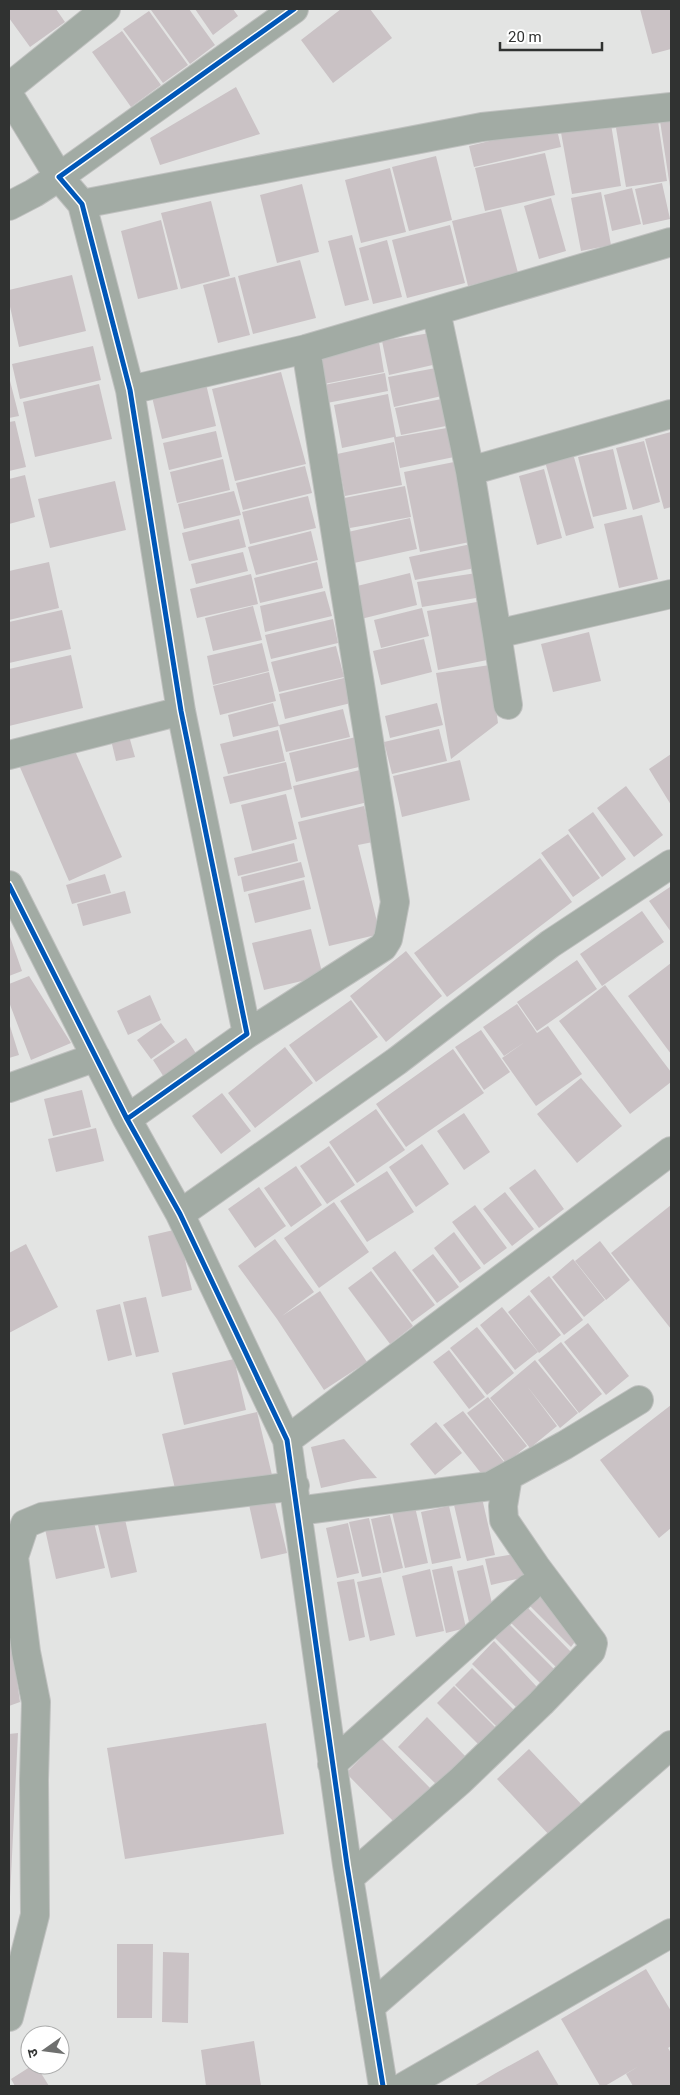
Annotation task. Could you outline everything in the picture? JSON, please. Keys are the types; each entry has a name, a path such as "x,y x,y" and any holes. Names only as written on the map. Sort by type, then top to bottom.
{"street":[{"path":"9,87 106,9"},
{"path":"9,206 59,177 294,9"},
{"path":"9,94 59,177 82,204 130,390 181,711 247,1034"},
{"path":"82,204 482,127 671,107"},
{"path":"130,390 306,350 671,242"},
{"path":"436,311 470,472 508,704"},
{"path":"127,1119 247,1034 383,947 388,939 395,902 306,350"},
{"path":"470,472 671,414"},
{"path":"496,634 671,594"},
{"path":"9,756 181,711"},
{"path":"180,1214 397,1061 550,944 671,864"},
{"path":"9,885 127,1119 180,1214 288,1440 332,1764 383,2086"},
{"path":"9,1088 96,1057"},
{"path":"288,1440 671,1151"},
{"path":"9,2017 35,1915 34,1780 36,1702 26,1652 14,1557 22,1528 25,1524 42,1517 490,1486 566,1445 639,1400"},
{"path":"349,1878 460,1781 541,1703 590,1651 593,1643 536,1567 504,1520 503,1506 508,1476"},
{"path":"332,1764 528,1588"},
{"path":"370,2007 671,1745"},
{"path":"405,2086 671,1933"}],"building":[{"path":"9,9 56,9 65,22 30,47 9,18"},
{"path":"189,9 215,45 190,64 151,10"},
{"path":"195,9 233,9 238,16 213,35"},
{"path":"341,9 370,9 392,38 333,83 301,40"},
{"path":"640,9 671,9 671,49 652,54"},
{"path":"149,11 188,65 163,83 123,29"},
{"path":"122,31 161,85 131,107 92,52"},
{"path":"236,87 260,134 160,165 150,138"},
{"path":"657,115 667,181 626,187 615,122"},
{"path":"610,118 621,186 572,194 560,127"},
{"path":"671,119 671,187 670,187 660,121"},
{"path":"556,125 561,147 474,167 469,146"},
{"path":"545,153 555,195 485,211 475,168"},
{"path":"436,156 452,220 409,231 392,167"},
{"path":"390,168 406,232 361,243 345,180"},
{"path":"662,183 670,219 643,225 635,189"},
{"path":"302,184 319,252 277,263 260,195"},
{"path":"632,188 641,224 612,231 604,195"},
{"path":"601,192 611,245 581,251 571,198"},
{"path":"551,198 566,251 539,259 524,206"},
{"path":"211,201 230,276 181,289 161,213"},
{"path":"501,209 518,273 468,286 452,221"},
{"path":"161,220 178,289 138,299 121,231"},
{"path":"450,225 465,283 407,298 392,240"},
{"path":"352,235 369,300 345,306 328,241"},
{"path":"387,240 402,297 373,304 359,248"},
{"path":"300,260 316,318 253,334 238,276"},
{"path":"72,275 86,331 19,347 9,302 9,290"},
{"path":"235,277 250,335 218,343 203,285"},
{"path":"430,333 437,364 389,375 382,341"},
{"path":"379,342 384,372 324,384 318,354"},
{"path":"93,346 101,380 20,399 12,364"},
{"path":"441,367 446,395 394,407 388,377"},
{"path":"281,372 306,464 235,481 212,389"},
{"path":"385,373 388,391 327,403 324,385"},
{"path":"9,377 19,416 9,418"},
{"path":"99,384 112,439 35,457 23,402"},
{"path":"206,384 216,426 162,439 152,397"},
{"path":"388,394 396,437 458,426 464,455 400,468 394,437 342,448 334,405"},
{"path":"452,397 456,424 401,435 395,408"},
{"path":"15,421 26,467 9,471 9,422"},
{"path":"216,431 222,457 169,470 163,443"},
{"path":"671,432 671,507 664,509 645,439"},
{"path":"644,441 660,502 633,510 616,448"},
{"path":"394,442 402,485 345,496 337,454"},
{"path":"613,449 627,509 593,517 578,457"},
{"path":"572,450 594,528 566,536 544,458"},
{"path":"223,459 230,490 177,503 170,472"},
{"path":"464,460 480,540 420,552 404,472"},
{"path":"305,466 312,493 243,510 236,483"},
{"path":"544,469 562,538 537,545 519,476"},
{"path":"25,475 35,517 9,524 9,479"},
{"path":"115,481 126,530 50,548 38,499"},
{"path":"405,486 411,517 350,528 344,498"},
{"path":"234,491 241,515 184,529 178,504"},
{"path":"308,496 316,528 250,544 242,512"},
{"path":"642,515 658,579 619,588 604,524"},
{"path":"410,518 417,549 354,563 348,532"},
{"path":"239,519 246,547 189,561 182,533"},
{"path":"311,531 318,560 256,575 248,547"},
{"path":"476,543 480,567 415,580 409,557"},
{"path":"243,552 248,571 196,584 191,564"},
{"path":"49,562 59,608 9,620 9,571"},
{"path":"317,562 323,588 260,603 254,578"},
{"path":"483,572 488,596 422,607 417,582"},
{"path":"410,573 417,605 357,620 349,588"},
{"path":"251,574 258,604 197,618 190,589"},
{"path":"325,591 332,616 265,632 260,606"},
{"path":"482,601 492,659 438,670 427,611"},
{"path":"253,606 262,640 213,651 205,618"},
{"path":"422,608 429,636 381,648 374,620"},
{"path":"62,610 71,649 9,663 9,622"},
{"path":"333,619 338,643 271,659 265,635"},
{"path":"589,632 601,681 553,692 541,644"},
{"path":"424,639 432,672 381,685 373,651"},
{"path":"262,643 269,671 213,685 207,656"},
{"path":"336,646 344,677 279,692 271,662"},
{"path":"71,655 83,708 9,726 9,669"},
{"path":"490,665 498,723 451,759 436,673"},
{"path":"269,672 276,701 220,715 213,686"},
{"path":"344,678 351,703 285,719 279,694"},
{"path":"273,703 279,726 233,737 228,715"},
{"path":"437,703 443,725 390,738 385,716"},
{"path":"343,709 350,737 286,752 279,725"},
{"path":"439,729 447,761 392,774 384,742"},
{"path":"278,730 285,761 228,774 220,744"},
{"path":"129,736 135,757 116,761 111,740"},
{"path":"356,737 363,766 296,782 289,753"},
{"path":"71,742 122,857 69,881 19,765"},
{"path":"671,754 671,805 649,769"},
{"path":"460,760 470,800 402,817 393,776"},
{"path":"286,762 292,789 230,804 223,777"},
{"path":"360,770 368,802 301,818 293,786"},
{"path":"626,786 663,835 634,857 597,808"},
{"path":"286,794 297,839 252,851 241,805"},
{"path":"364,806 373,842 358,845 380,934 329,946 298,822"},
{"path":"593,812 626,859 602,877 568,830"},
{"path":"568,834 600,878 573,897 541,853"},
{"path":"294,843 298,861 238,876 234,858"},
{"path":"540,858 572,902 447,997 414,953"},
{"path":"301,862 305,877 244,892 241,877"},
{"path":"105,874 111,893 72,904 66,885"},
{"path":"304,880 311,909 255,923 248,894"},
{"path":"670,887 671,889 671,932 649,901"},
{"path":"125,891 131,913 83,926 77,904"},
{"path":"642,911 664,942 602,986 580,954"},
{"path":"311,929 323,976 264,990 252,943"},
{"path":"9,934 22,971 9,976"},
{"path":"406,951 442,996 386,1042 350,996"},
{"path":"577,960 597,989 537,1031 517,1002"},
{"path":"671,963 671,1054 628,996"},
{"path":"29,976 71,1043 31,1060 9,1002 9,984"},
{"path":"605,985 671,1072 671,1082 630,1114 559,1021"},
{"path":"150,995 161,1020 128,1035 117,1011"},
{"path":"351,1000 378,1037 316,1082 289,1045"},
{"path":"517,1004 537,1033 548,1026 582,1074 536,1106 502,1058 525,1042 504,1056 483,1027"},
{"path":"9,1023 19,1055 9,1058"},
{"path":"161,1023 175,1042 151,1059 137,1040"},
{"path":"481,1030 510,1072 484,1090 455,1047"},
{"path":"186,1038 203,1064 169,1085 153,1060"},
{"path":"285,1047 313,1083 255,1128 228,1093"},
{"path":"453,1049 484,1093 406,1147 376,1104"},
{"path":"581,1078 622,1126 577,1163 537,1114"},
{"path":"82,1090 91,1127 53,1136 44,1099"},
{"path":"222,1093 251,1131 221,1154 192,1116"},
{"path":"376,1109 405,1150 357,1183 329,1142"},
{"path":"464,1113 490,1152 464,1170 437,1131"},
{"path":"96,1128 104,1161 56,1172 48,1139"},
{"path":"422,1144 449,1184 416,1207 389,1167"},
{"path":"329,1146 355,1185 327,1204 300,1166"},
{"path":"296,1166 322,1205 291,1227 264,1188"},
{"path":"535,1169 564,1209 539,1228 509,1188"},
{"path":"387,1171 414,1212 367,1242 340,1201"},
{"path":"259,1187 286,1226 255,1248 228,1209"},
{"path":"505,1192 534,1229 512,1246 483,1209"},
{"path":"334,1202 369,1252 319,1288 284,1238"},
{"path":"475,1205 507,1248 484,1265 452,1222"},
{"path":"671,1205 671,1329 611,1253"},
{"path":"178,1229 192,1290 162,1297 148,1236"},
{"path":"454,1232 481,1268 460,1283 434,1248"},
{"path":"275,1239 314,1292 282,1316 320,1291 367,1362 324,1390 277,1319 238,1266"},
{"path":"600,1241 630,1280 606,1300 575,1261"},
{"path":"26,1244 58,1307 9,1333 9,1253"},
{"path":"395,1251 435,1305 412,1322 372,1268"},
{"path":"433,1254 459,1287 437,1303 412,1270"},
{"path":"573,1259 605,1300 584,1317 552,1277"},
{"path":"371,1271 413,1326 390,1344 348,1288"},
{"path":"549,1276 583,1320 564,1335 530,1291"},
{"path":"529,1295 561,1335 539,1353 508,1312"},
{"path":"146,1297 159,1352 136,1357 123,1302"},
{"path":"120,1304 132,1355 108,1361 96,1310"},
{"path":"502,1307 538,1352 515,1370 480,1325"},
{"path":"588,1323 629,1376 606,1395 564,1342"},
{"path":"477,1327 514,1373 487,1395 450,1348"},
{"path":"561,1342 602,1394 579,1413 538,1360"},
{"path":"449,1350 485,1397 469,1409 433,1362"},
{"path":"234,1359 246,1410 184,1425 172,1373"},
{"path":"535,1360 578,1413 560,1428 527,1386 557,1426 530,1448 490,1398"},
{"path":"488,1397 527,1446 506,1463 467,1413"},
{"path":"671,1405 671,1528 659,1538 600,1460"},
{"path":"463,1411 504,1462 484,1477 443,1425"},
{"path":"257,1412 272,1475 177,1497 162,1434"},
{"path":"436,1422 462,1453 435,1475 410,1444"},
{"path":"344,1439 377,1478 362,1479 321,1488 311,1447"},
{"path":"273,1494 287,1553 261,1559 248,1500"},
{"path":"482,1498 495,1555 467,1561 454,1505"},
{"path":"449,1506 461,1558 432,1564 421,1512"},
{"path":"415,1507 428,1563 405,1568 392,1512"},
{"path":"124,1515 137,1572 111,1578 97,1521"},
{"path":"390,1515 403,1568 383,1573 371,1519"},
{"path":"93,1518 105,1568 56,1579 45,1529"},
{"path":"369,1518 381,1573 362,1577 349,1522"},
{"path":"348,1523 359,1573 337,1578 326,1528"},
{"path":"521,1553 530,1576 491,1585 485,1559"},
{"path":"483,1565 495,1616 469,1622 457,1571"},
{"path":"452,1566 466,1628 446,1633 432,1570"},
{"path":"430,1569 444,1631 416,1637 402,1576"},
{"path":"381,1577 395,1635 370,1641 357,1582"},
{"path":"354,1579 365,1637 349,1641 337,1582"},
{"path":"545,1594 580,1635 571,1647 530,1606"},
{"path":"526,1606 573,1654 558,1669 510,1622"},
{"path":"505,1620 559,1674 545,1688 491,1634"},
{"path":"9,1625 20,1702 9,1706"},
{"path":"494,1641 537,1687 520,1711 472,1664"},
{"path":"472,1668 517,1713 500,1730 455,1685"},
{"path":"454,1686 500,1732 483,1749 437,1703"},
{"path":"427,1717 467,1758 438,1786 398,1747"},
{"path":"266,1723 284,1834 125,1859 107,1748"},
{"path":"18,1733 10,1897 9,1734"},
{"path":"381,1738 430,1788 396,1824 346,1773"},
{"path":"529,1749 584,1807 551,1837 497,1779"},
{"path":"117,1944 153,1944 152,2018 117,2018"},
{"path":"163,1952 189,1953 188,2023 162,2022"},
{"path":"646,1969 671,2011 671,2046 668,2048 671,2053 671,2086 633,2086 626,2074 639,2066 605,2086 600,2086 561,2019"},
{"path":"254,2041 261,2086 206,2086 201,2050"},
{"path":"538,2050 559,2086 474,2086 496,2073"},
{"path":"20,2073 20,2075 42,2075 49,2086 15,2086 11,2079"}],"cycle path":[{"path":"127,1119 247,1034 181,711 130,390 82,204 59,177 294,9"},
{"path":"9,885 127,1119 180,1214 287,1440 347,1865 383,2086"}]}
